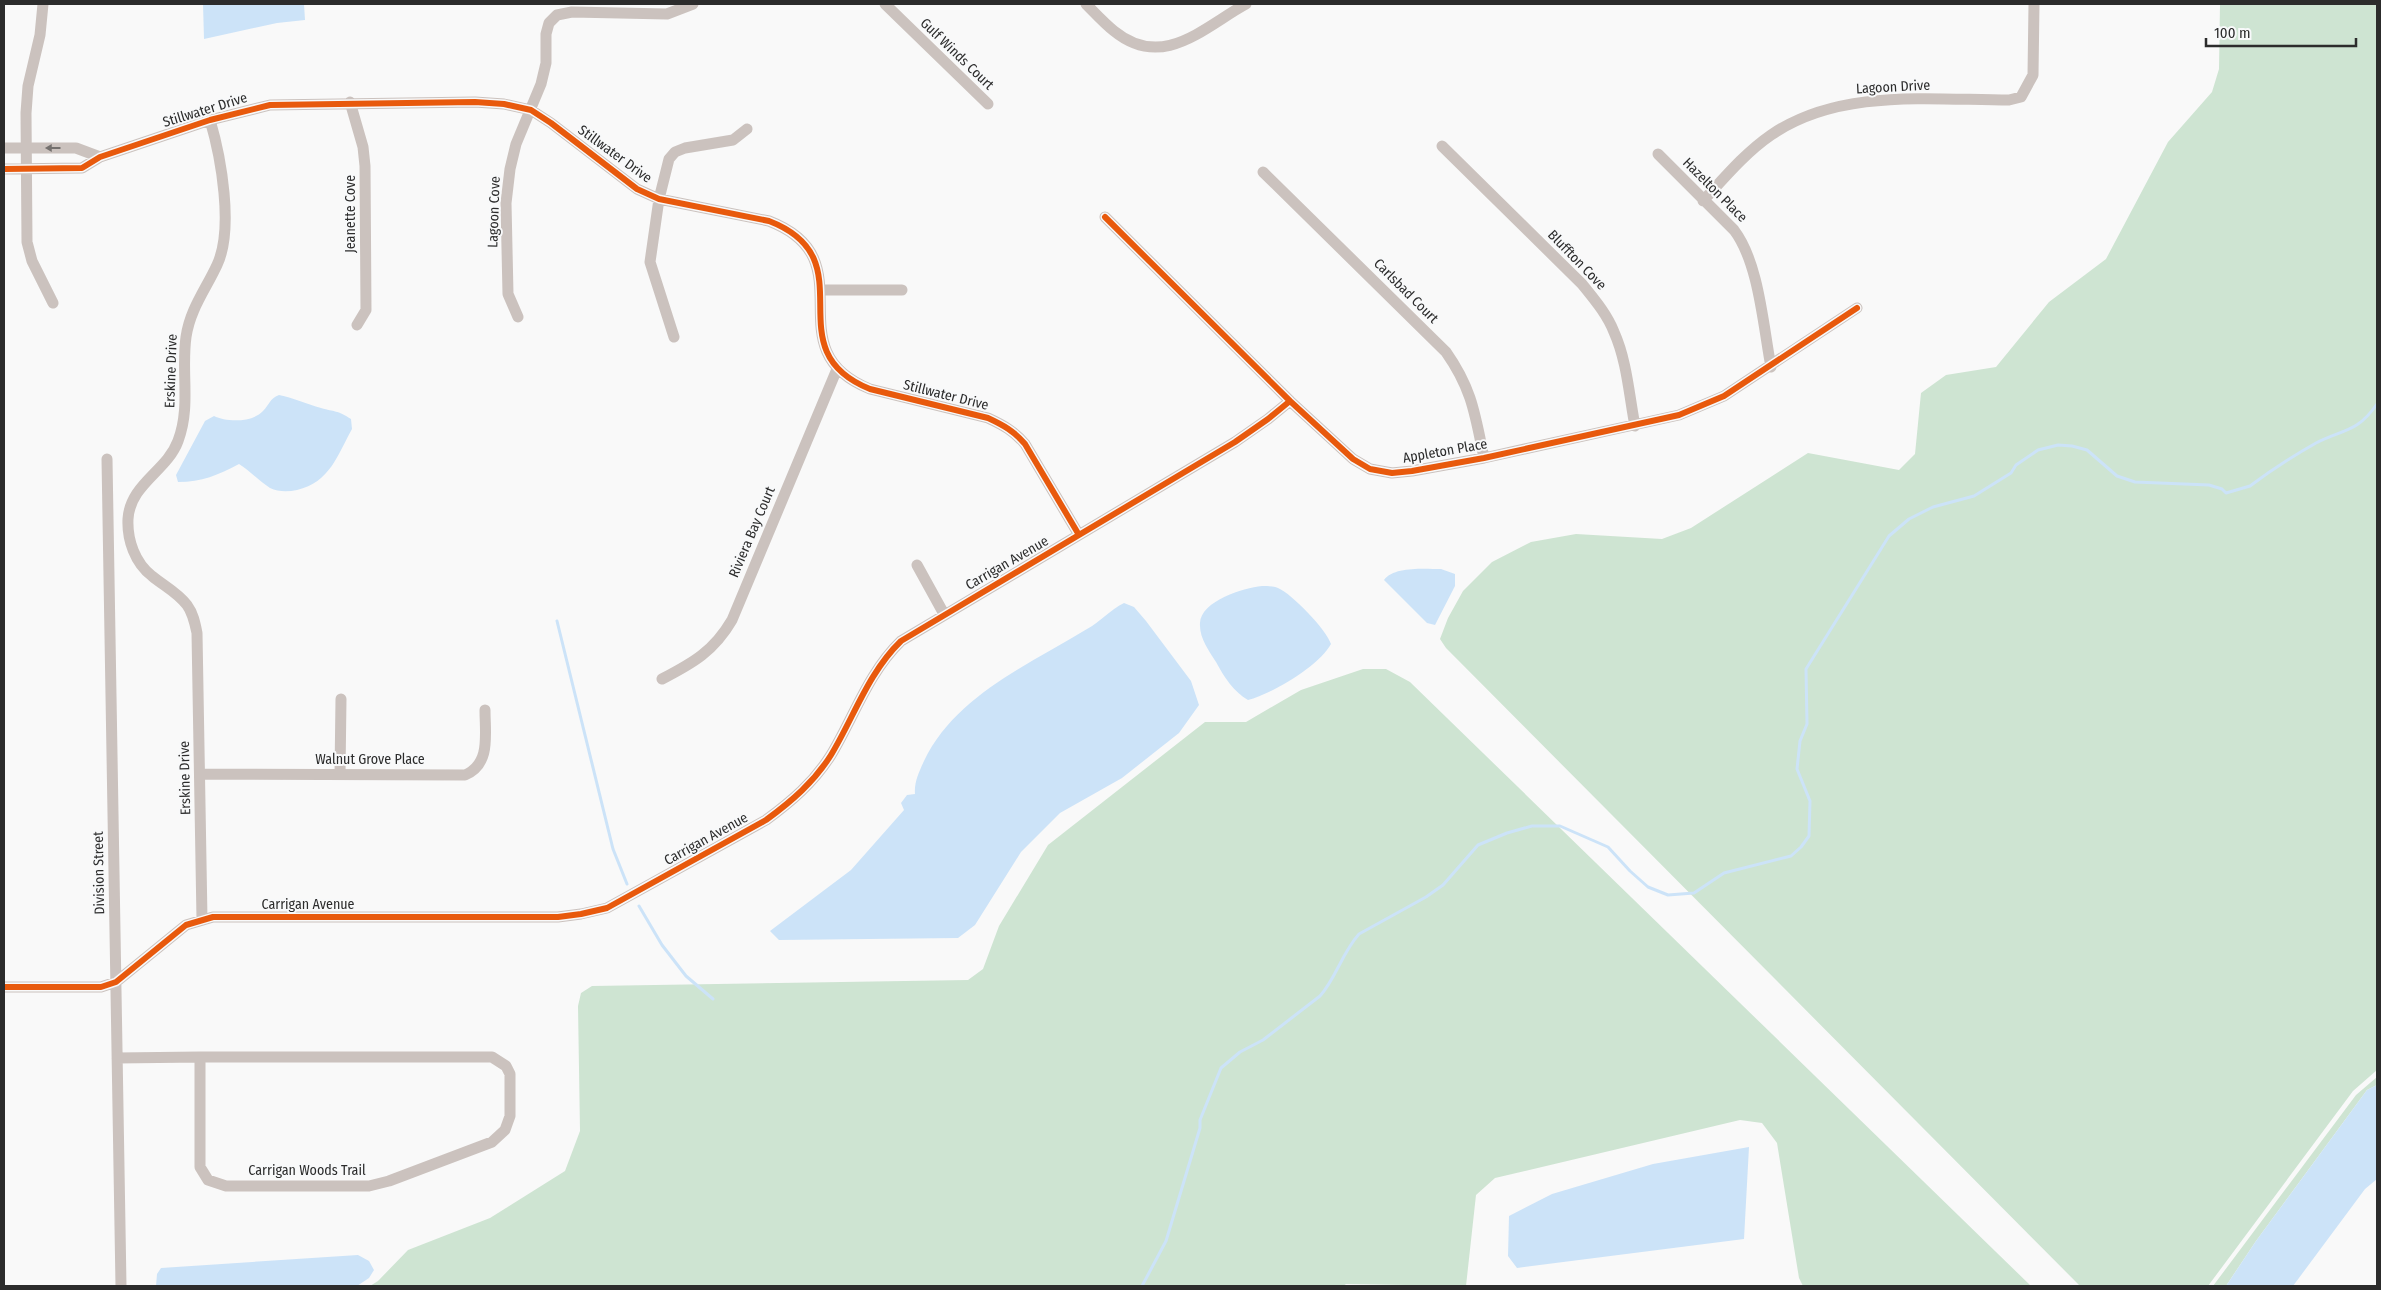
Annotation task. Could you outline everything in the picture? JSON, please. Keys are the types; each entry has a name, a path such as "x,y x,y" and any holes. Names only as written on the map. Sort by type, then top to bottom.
{"street":[{"path":"43,4 40,35 28,86 26,113 27,242 32,261 53,303"},
{"path":"531,110 541,84 546,63 546,34 549,22 557,14 572,12 667,14 694,4"},
{"name":"Gulf Winds Court","path":"885,4 988,104"},
{"path":"1086,4 1114,32 1145,46 1164,47 1180,44 1196,36 1246,4"},
{"name":"Lagoon Drive","path":"1703,201 1746,154 1773,134 1824,111 1875,100 2009,100 2021,97 2033,75 2034,4"},
{"name":"Stillwater Drive","path":"4,169 82,168 100,157 210,120 270,105 350,102 475,102 504,104 531,110 552,123 637,189 659,199 770,222 785,227 798,236 814,256 819,270 822,338 827,353 837,369 852,381 870,389 988,418 1003,425 1016,434 1025,444 1079,535"},
{"name":"Jeanette Cove","path":"350,102 363,147 365,166 366,310 357,325"},
{"name":"Lagoon Cove","path":"518,317 508,294 506,203 516,144 531,110"},
{"name":"Erskine Drive","path":"202,919 197,633 188,606 175,592 151,576 134,553 128,519 132,501 142,485 170,456 182,430 186,412 185,338 190,315 218,263 224,237 223,172 219,149 210,120"},
{"path":"674,337 650,262 659,199 669,159 675,152 686,148 734,140 747,129"},
{"name":"Bluffton Cove","path":"1442,146 1582,284 1601,306 1615,332 1623,359 1635,426"},
{"path":"4,148 76,148 100,157"},
{"name":"Hazelton Place","path":"1658,154 1734,230 1745,244 1752,263 1771,367"},
{"name":"Carlsbad Court","path":"1263,172 1446,352 1461,373 1471,396 1484,458"},
{"name":"Appleton Place","path":"1105,217 1290,401 1353,459 1370,469 1392,473 1484,458 1679,415 1724,396 1771,367 1857,308"},
{"path":"820,290 902,290"},
{"name":"Riviera Bay Court","path":"662,679 687,666 707,652 721,638 732,620 837,369"},
{"name":"Carrigan Avenue","path":"4,987 101,986 116,982 186,925 202,919 229,916 558,917 607,908 766,820 789,804 810,783 830,755 875,673 888,654 901,641 1235,442 1268,420 1290,401"},
{"name":"Division Street","path":"107,459 121,1286"},
{"path":"917,565 944,614"},
{"path":"340,774 341,699"},
{"name":"Walnut Grove Place","path":"200,774 465,775 475,770 484,754 486,710"},
{"name":"Carrigan Woods Trail","path":"117,1058 200,1057 492,1057 506,1066 510,1074 510,1116 505,1130 492,1142 370,1186 226,1186 208,1180 200,1167 200,1057"}],"green space":[{"path":"2220,4 2377,4 2377,1070 2353,1091 2208,1286 2080,1286 1446,648 1440,639 1448,618 1463,591 1492,562 1531,542 1576,534 1662,539 1691,528 1808,453 1899,470 1915,454 1921,393 1946,375 1996,367 2049,302 2106,259 2168,142 2212,92 2219,69"},
{"path":"1363,669 1386,669 1410,682 2031,1286 1803,1286 1799,1278 1777,1143 1762,1123 1740,1120 1495,1178 1476,1195 1466,1286 1346,1284 1343,1286 370,1286 378,1281 408,1250 490,1218 565,1171 580,1131 578,1006 581,993 592,986 968,980 983,969 999,926 1048,845 1205,722 1246,722 1301,690"},
{"path":"2377,1077 2377,1085 2367,1090 2256,1241 2226,1286 2213,1286 2356,1095"}],"water":[{"path":"203,4 304,4 305,20 277,23 204,39"},
{"path":"279,395 339,413 351,419 352,429 337,458 317,481 297,490 276,490 270,488 239,464 210,477 195,481 178,482 176,475 205,421 214,416 232,420 252,418 263,411 271,400"},
{"path":"1441,569 1455,574 1455,586 1435,625 1427,623 1384,580 1395,572 1402,570"},
{"path":"1262,586 1278,588 1300,604 1323,630 1331,644 1306,670 1269,692 1248,700 1230,684 1222,673 1203,639 1200,623 1202,615 1207,608 1215,602 1234,593"},
{"path":"1124,603 1134,607 1191,681 1199,705 1179,733 1122,778 1060,813 1021,852 975,925 958,938 779,940 770,931 851,870 904,810 901,803 907,795 915,794 916,781 924,761 937,738 954,718 995,684 1092,626"},
{"path":"2377,1085 2377,1179 2365,1189 2293,1286 2226,1286 2256,1241 2367,1090"},
{"path":"1749,1147 1744,1239 1517,1268 1508,1256 1509,1216 1552,1194 1653,1164"},
{"path":"358,1255 369,1261 374,1270 369,1278 357,1286 156,1286 157,1274 161,1268"}],"waterway":[{"path":"1142,1286 1166,1241 1200,1128 1200,1120 1221,1068 1240,1052 1263,1040 1320,996 1359,934 1426,897 1443,885 1478,845 1507,833 1532,826 1560,826 1608,847 1648,887 1668,895 1694,893 1724,873 1791,856 1801,847 1809,836 1810,801 1797,769 1800,741 1807,724 1806,669 1889,536 1909,519 1933,507 1974,496 2011,473 2016,465 2038,450 2058,445 2087,450 2117,476 2135,482 2209,485 2222,489 2226,493 2250,486 2282,463 2316,443 2356,425 2377,404"},
{"path":"557,621 613,849 627,884"},
{"path":"639,906 662,945 686,976 713,999"}],"cycle path":[{"path":"4,169 82,168 100,157 210,120 270,105 475,102 504,104 531,110 551,123 637,189 659,199 769,221 798,238 813,258 819,281 821,329 827,351 841,372 870,389 988,418 1017,435 1025,444 1079,535"},
{"path":"1105,217 1290,401 1353,459 1370,469 1392,473 1484,458 1679,415 1724,396 1857,308"},
{"path":"4,987 101,987 116,982 186,925 213,917 558,917 607,908 766,820 794,798 810,782 831,755 870,681 889,654 901,641 1235,442 1290,401"}]}
